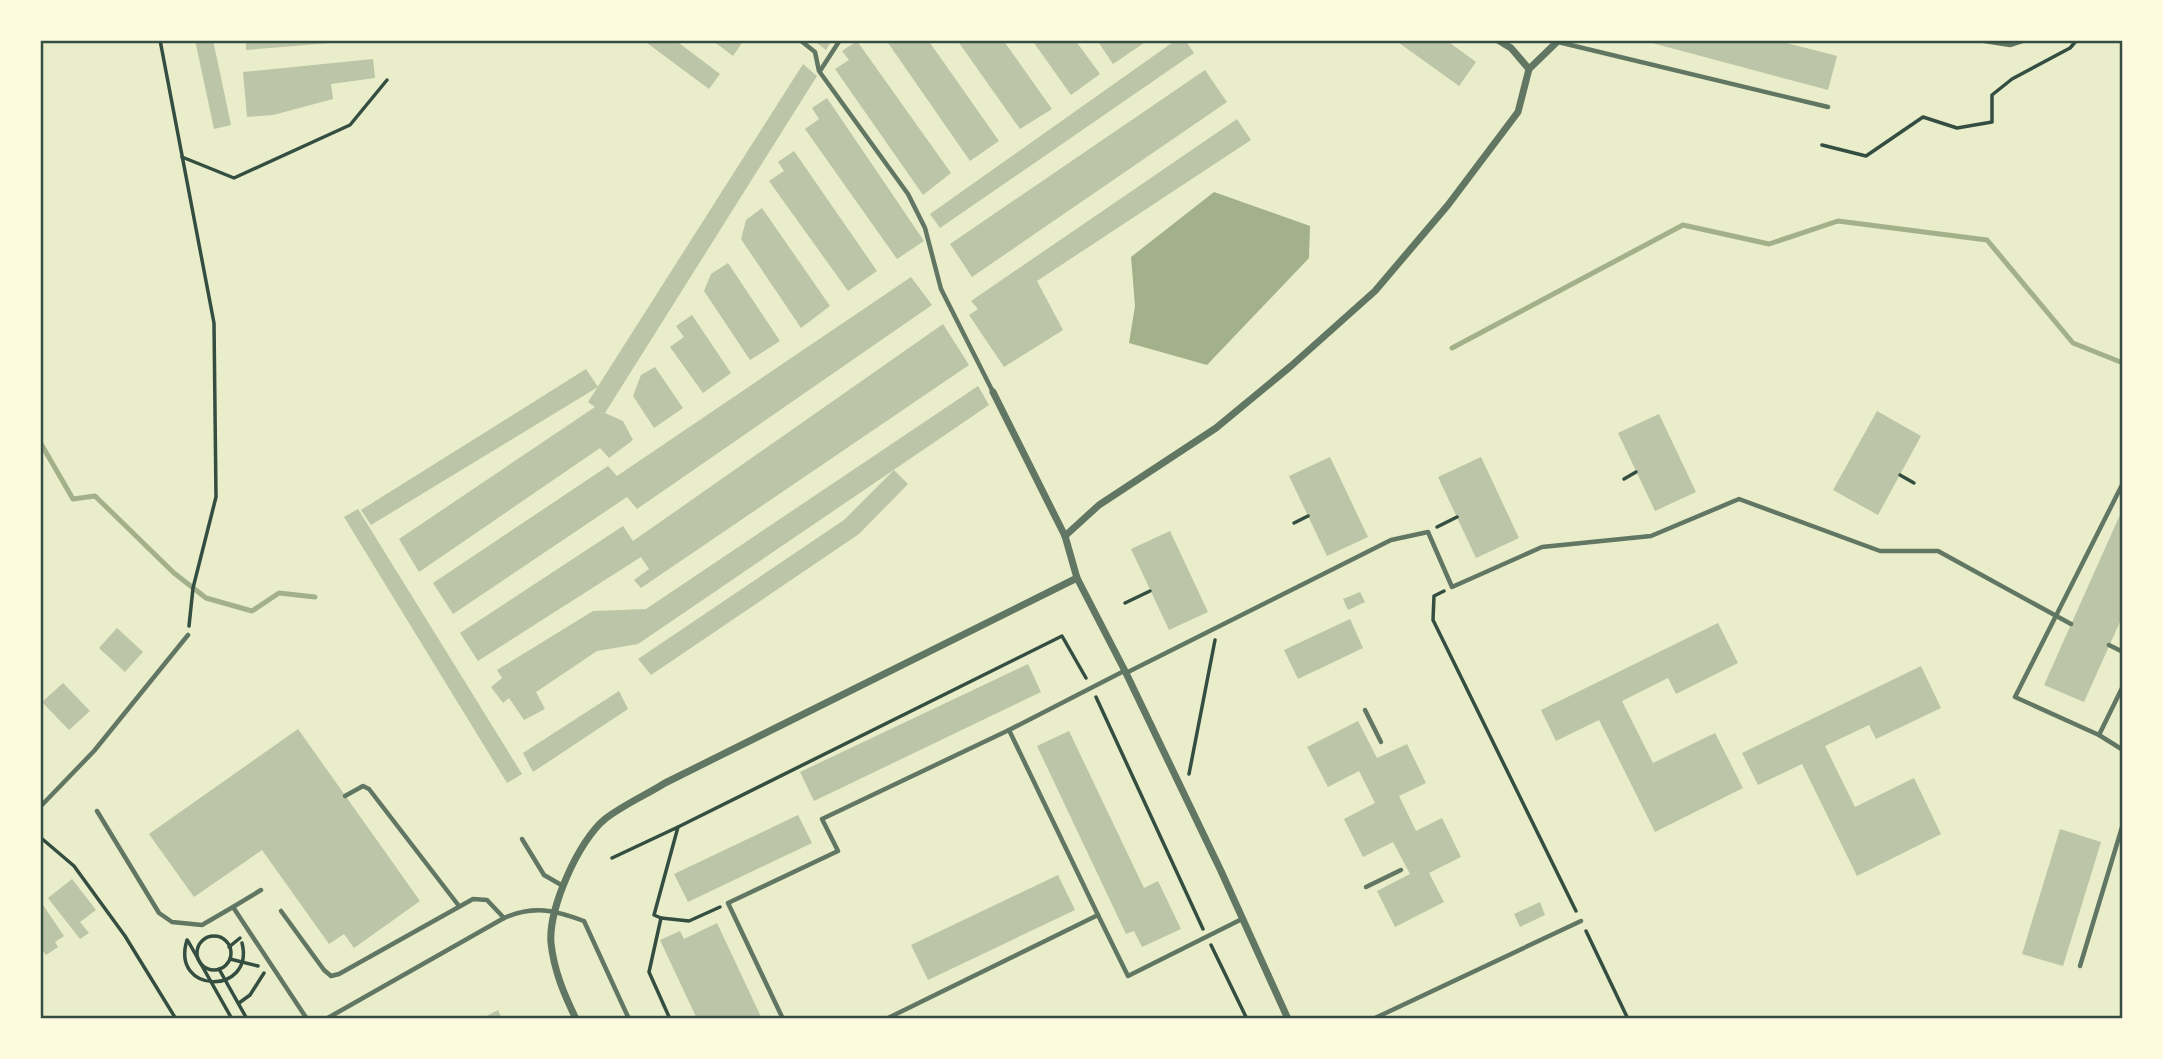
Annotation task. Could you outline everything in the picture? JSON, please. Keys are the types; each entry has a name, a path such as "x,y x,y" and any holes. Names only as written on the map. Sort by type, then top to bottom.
{"street":[{"path":"1498,40 1511,48 1529,69"},
{"path":"1065,536 1099,505 1216,428 1292,366 1375,290 1448,205 1518,113 1529,69 1558,41"},
{"path":"993,391 1065,536 1077,578 1185,796 1288,1019"},
{"path":"576,1019 557,978 551,940 555,910 574,860 587,838 606,818 665,783 1077,578"}],"lane":[{"path":"800,40 815,52 820,71 908,194 925,228 941,289 993,391"},
{"path":"820,71 840,40"},
{"path":"1978,40 2010,45 2025,40"},
{"path":"1558,41 1828,107"},
{"path":"2123,483 2015,697 2099,735 2123,750"},
{"path":"783,1019 728,903 838,851 822,820 1391,540 1428,532 1452,587 1542,547 1651,536 1739,499 1880,551 1938,551 2071,624"},
{"path":"40,807 94,751 188,635"},
{"path":"2109,645 2123,652"},
{"path":"2099,735 2123,686"},
{"path":"1365,710 1381,742"},
{"path":"1009,730 1128,976 1242,919"},
{"path":"345,796 363,786 369,789 459,906"},
{"path":"97,811 165,919 202,925 261,890"},
{"path":"2080,965 2123,824"},
{"path":"522,839 544,875 564,886"},
{"path":"1366,887 1401,870"},
{"path":"281,911 331,976 473,899 487,900 504,918"},
{"path":"233,907 307,1019"},
{"path":"326,1019 504,918 517,912 555,910 584,921 629,1019"},
{"path":"886,1019 1098,915"},
{"path":"1373,1019 1581,921"}],"path":[{"path":"160,40 214,323 216,497 193,588 188,635"},
{"path":"1822,145 1866,156 1923,117 1956,128 1992,122 1992,95 2012,79 2070,48 2077,40"},
{"path":"181,157 234,178 350,125 387,80"},
{"path":"1624,479 1636,472"},
{"path":"1900,475 1914,483"},
{"path":"1294,523 1308,516"},
{"path":"1428,532 1457,517"},
{"path":"1452,587 1434,596 1433,620 1628,1019"},
{"path":"1125,603 1150,591"},
{"path":"1185,796 1217,626"},
{"path":"612,858 1062,636 1091,688 1247,1019"},
{"path":"678,827 654,915 689,921 728,903"},
{"path":"40,837 74,866 125,936 176,1019"},
{"path":"661,918 649,972 670,1019"},
{"path":"178,923 232,1019"},
{"path":"187,940 184,955 188,968 197,978 211,982 225,980 234,975 242,962 244,951 240,936 229,947"},
{"path":"209,937 224,939 229,947 230,958 219,970 211,970 199,961 198,947 209,937"},
{"path":"230,958 260,966"},
{"path":"219,970 247,1019"},
{"path":"238,1004 250,995 264,974"}],"shaded area":[{"path":"1214,192 1310,226 1309,258 1207,365 1129,343 1135,306 1131,257"}],"building":[{"path":"195,40 213,40 231,125 214,129"},
{"path":"246,40 343,40 343,42 246,50"},
{"path":"643,40 675,40 720,74 709,89"},
{"path":"712,40 744,40 733,56"},
{"path":"813,40 832,40 826,50"},
{"path":"886,40 928,40 999,141 970,161"},
{"path":"957,40 1003,40 1052,109 1020,129"},
{"path":"1032,40 1075,40 1100,74 1071,95"},
{"path":"1097,40 1142,40 1144,43 1113,64"},
{"path":"1176,40 1185,40 1194,53 940,228 930,214"},
{"path":"1395,40 1446,40 1476,62 1459,86"},
{"path":"1641,40 1775,40 1837,56 1828,90"},
{"path":"857,41 951,173 923,195 835,69 849,60 842,51"},
{"path":"373,59 375,78 331,84 333,99 273,115 247,117 243,72"},
{"path":"803,64 817,76 605,413 623,421 633,440 609,458 600,448 419,572 399,539 595,407 588,402"},
{"path":"1205,70 1227,102 972,277 950,244"},
{"path":"827,98 924,241 897,259 805,129 819,119 812,108"},
{"path":"1237,119 1251,140 1037,281 1063,330 1004,367 969,315 978,309 971,301"},
{"path":"794,151 877,271 848,291 769,181 784,171 778,162"},
{"path":"762,208 830,306 801,328 741,239 746,220"},
{"path":"728,263 780,341 750,360 704,291 711,274"},
{"path":"911,277 932,305 637,509 627,497 453,614 433,583 608,466 617,476"},
{"path":"692,315 731,373 703,393 670,347 684,337 676,326"},
{"path":"943,324 969,365 641,588 634,580 649,569 641,557 478,661 460,633 623,526 633,541"},
{"path":"655,367 683,408 654,428 633,396 641,375"},
{"path":"586,369 598,387 371,525 361,510"},
{"path":"978,386 989,405 638,644 597,651 536,692 545,709 524,720 509,698 503,703 491,687 502,678 497,670 593,611 646,609"},
{"path":"1877,411 1921,436 1878,515 1833,490"},
{"path":"1659,414 1696,492 1655,511 1618,433"},
{"path":"1330,457 1368,537 1327,556 1289,476"},
{"path":"1481,457 1519,538 1476,558 1438,477"},
{"path":"894,470 908,484 859,534 651,675 638,659 844,520"},
{"path":"2123,508 2123,615 2084,702 2044,685"},
{"path":"358,509 522,774 507,783 344,517"},
{"path":"1170,531 1208,612 1169,630 1131,549"},
{"path":"1360,592 1365,602 1348,610 1343,599"},
{"path":"1350,619 1363,648 1298,679 1284,650"},
{"path":"1718,623 1738,663 1676,694 1668,678 1622,701 1653,763 1715,733 1743,788 1655,832 1599,720 1556,741 1541,710"},
{"path":"117,628 143,652 125,672 99,648"},
{"path":"1028,664 1041,692 814,801 800,772"},
{"path":"1921,666 1941,708 1876,739 1869,725 1825,746 1855,807 1914,778 1941,834 1857,876 1802,764 1758,785 1742,753"},
{"path":"63,683 90,711 69,730 42,702"},
{"path":"619,691 628,709 533,772 523,753"},
{"path":"1358,721 1377,758 1407,744 1426,783 1399,796 1416,831 1442,818 1461,857 1429,873 1444,902 1395,927 1377,891 1410,874 1393,842 1363,857 1344,819 1375,803 1359,771 1328,787 1307,747"},
{"path":"298,729 420,901 354,948 344,934 329,944 262,850 194,897 149,834"},
{"path":"1069,731 1144,888 1158,881 1181,929 1142,947 1134,931 1126,934 1037,746"},
{"path":"798,815 812,843 688,902 674,874"},
{"path":"2060,829 2101,842 2063,966 2022,954"},
{"path":"1058,875 1075,910 928,980 911,945"},
{"path":"72,879 96,910 80,922 89,933 80,939 48,898"},
{"path":"1540,902 1545,915 1520,927 1514,914"},
{"path":"43,905 64,936 55,942 58,947 46,955 40,947 40,907"},
{"path":"717,923 762,1019 697,1019 660,940 680,931 684,939"},
{"path":"498,1010 502,1019 481,1019"}],"waterway":[{"path":"1452,348 1683,225 1769,244 1838,221 1987,240 2073,343 2123,363"},
{"path":"40,442 73,499 95,496 174,573 206,598 252,611 279,593 315,597"}]}
